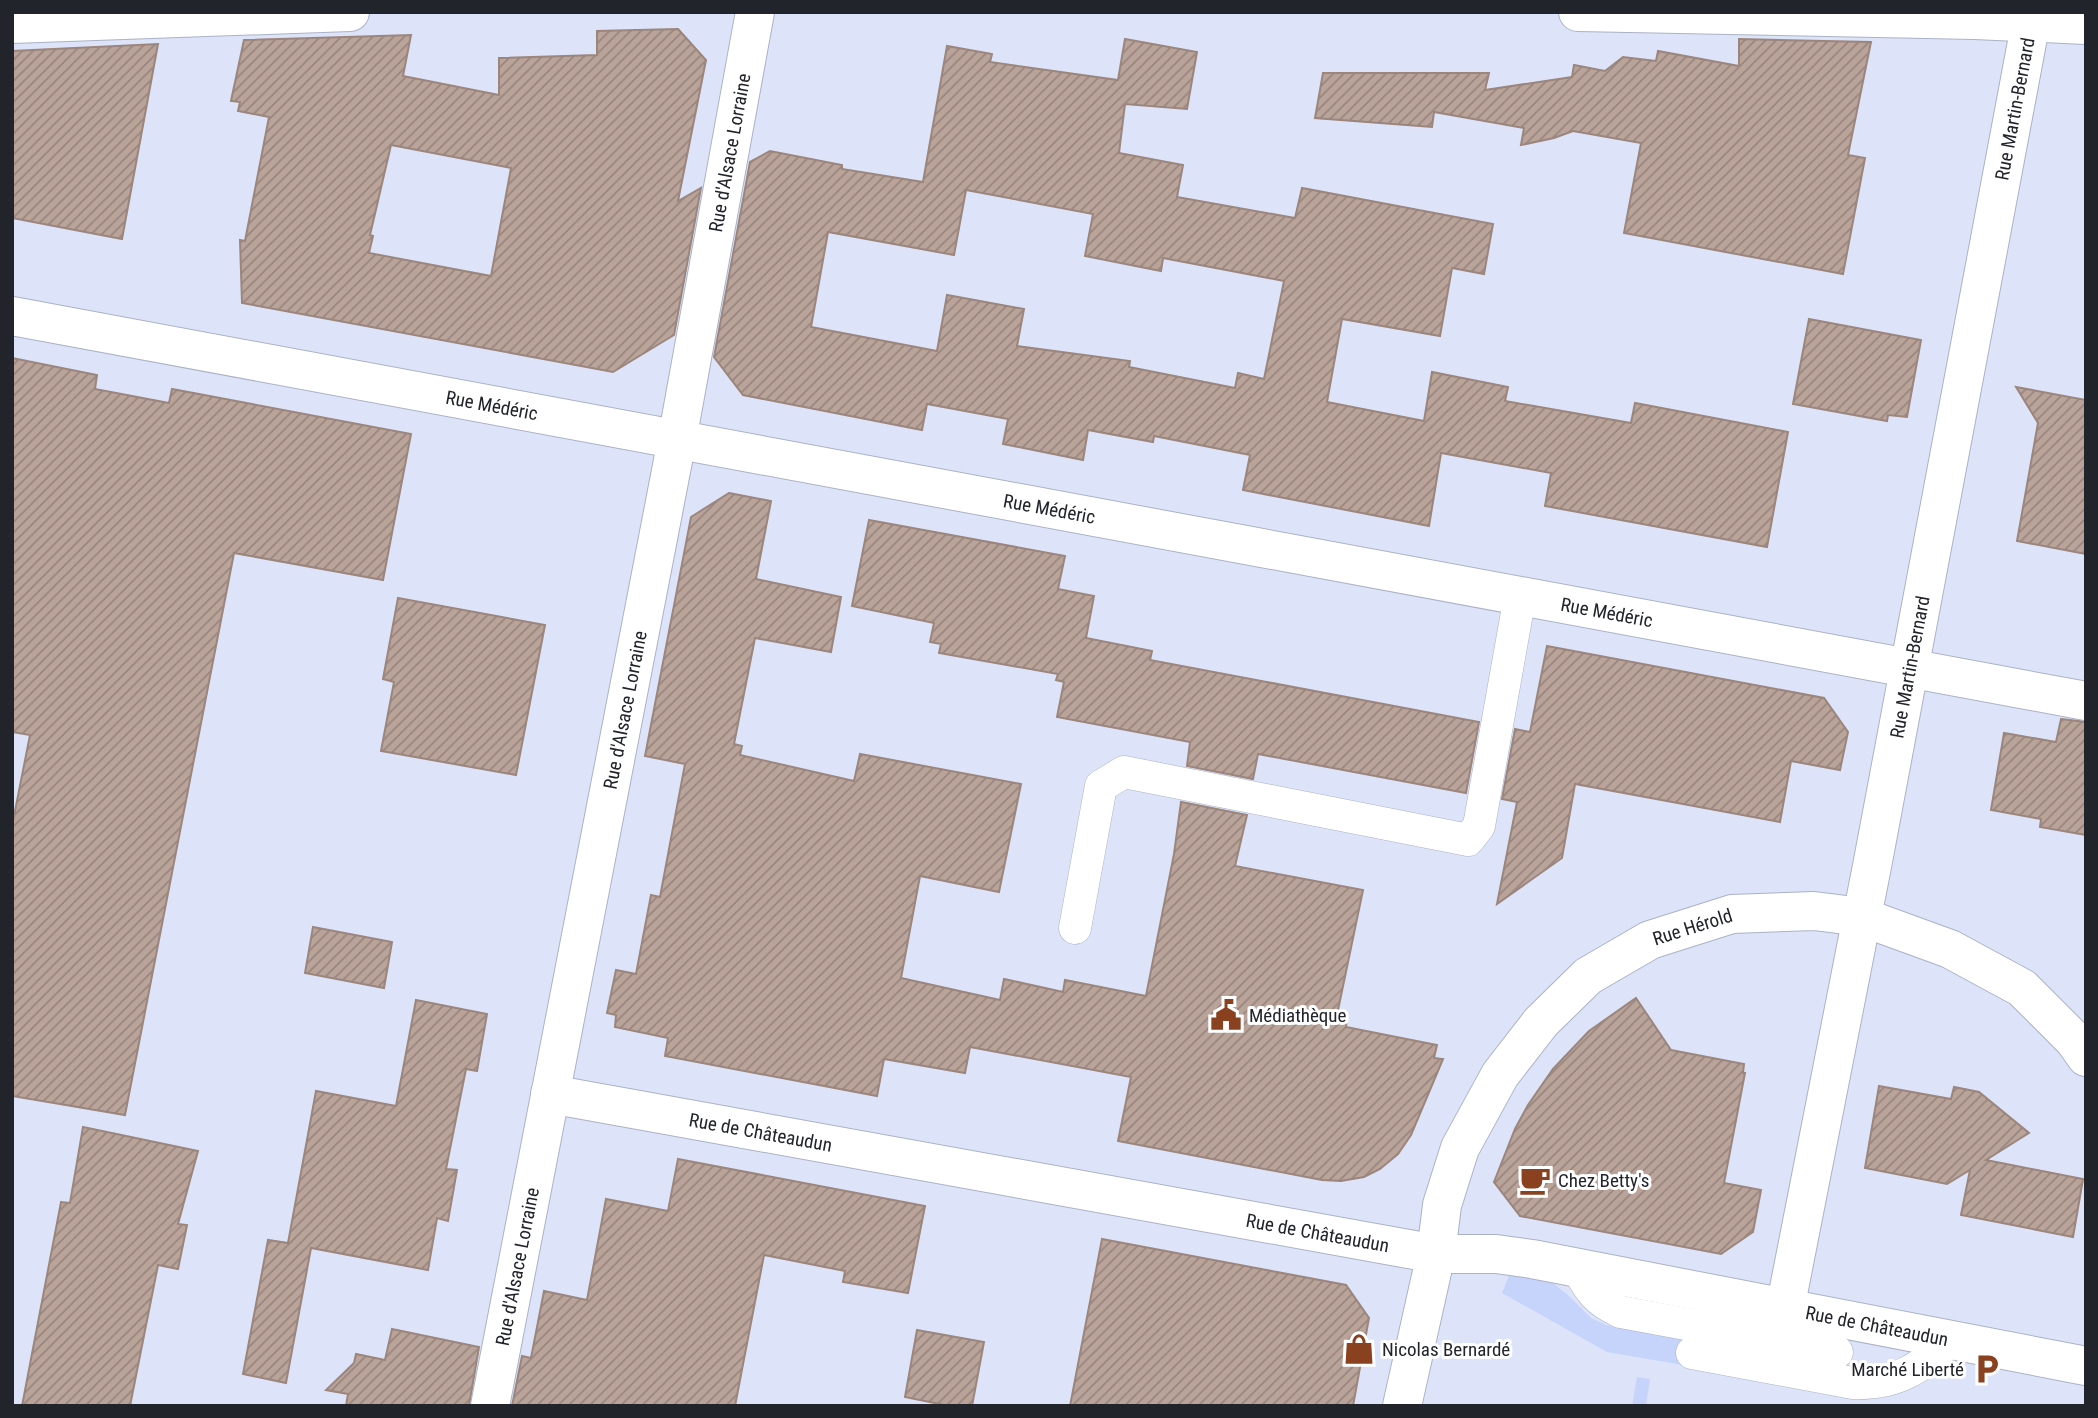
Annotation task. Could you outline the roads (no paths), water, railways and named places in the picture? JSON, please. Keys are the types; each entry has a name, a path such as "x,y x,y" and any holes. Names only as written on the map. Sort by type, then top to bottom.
{"street":[{"path":"12,24 350,12"},
{"name":"Rue d'Alsace Lorraine","path":"490,1406 677,440 755,12"},
{"path":"1578,12 2031,21 2086,25"},
{"name":"Rue Martin-Bernard","path":"1784,1309 1910,669 2031,21"},
{"name":"Rue Médéric","path":"12,316 2086,701"},
{"name":"Rue Hérold","path":"1402,1406 1436,1254 1442,1205 1460,1148 1500,1075 1541,1022 1588,976 1650,940 1732,914 1814,911 1862,917 1950,949 2022,988 2074,1040 2086,1057"},
{"name":"Rue de Châteaudun","path":"550,1094 1436,1254 1496,1254 1577,1268 2086,1367"}],"lane":[{"path":"1075,928 1101,786 1124,772 1468,840 1479,826 1520,596"},
{"path":"1577,1268 1593,1295 1621,1312 1837,1352"},
{"path":"1692,1353 1853,1383 1872,1384 1895,1380 1910,1373 1953,1339"}],"place":[{"name":"Médiathèque","path":"1226,1015"},
{"name":"Chez Betty's","path":"1535,1180"},
{"name":"Nicolas Bernardé","path":"1359,1349"},
{"name":"Marché Liberté","path":"1987,1369"}]}
